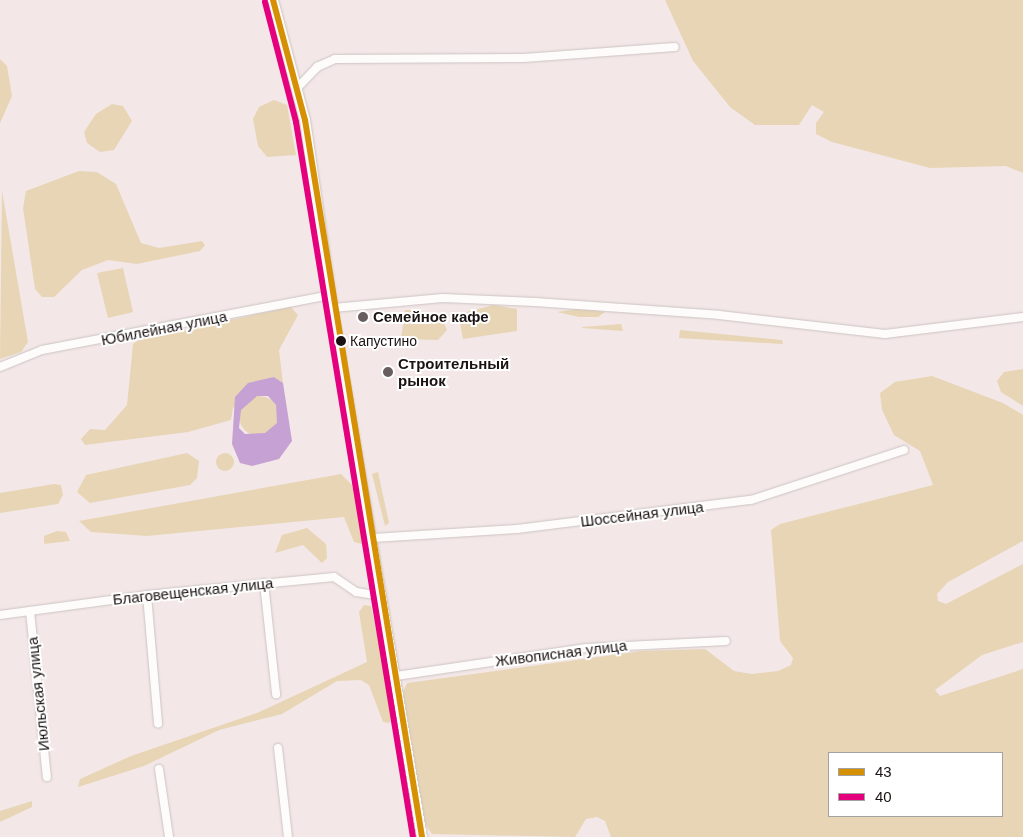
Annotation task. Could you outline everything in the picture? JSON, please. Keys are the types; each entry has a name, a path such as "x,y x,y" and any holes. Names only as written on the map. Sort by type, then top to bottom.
{"main road":[{"path":"272,0 298,86 330,295 422,837"}],"street":[{"path":"298,86 317,67 335,59 524,58 675,47"},
{"name":"Юбилейная улица","path":"0,367 42,350 330,295"},
{"path":"333,308 443,298 535,302 638,308 885,334 1023,317"},
{"name":"Шоссейная улица","path":"372,538 517,529 751,500 904,450"},
{"name":"Благовещенская улица","path":"0,616 147,595 334,577 356,592 382,596"},
{"path":"264,583 276,694"},
{"path":"147,595 158,724"},
{"name":"Июльская улица","path":"30,611 46,777"},
{"name":"Живописная улица","path":"396,676 586,648 726,641"},
{"path":"278,748 288,837"},
{"path":"159,769 169,837"}],"shaded area":[{"path":"665,0 1023,0 1023,173 1006,166 930,168 832,142 816,134 816,123 824,112 812,105 799,125 755,125 730,107 693,61"},
{"path":"0,59 7,66 12,96 0,123"},
{"path":"274,100 287,105 296,155 267,157 258,146 253,119 259,107"},
{"path":"112,104 123,106 132,121 114,150 100,152 87,143 84,132 96,114"},
{"path":"79,171 97,172 116,184 141,243 159,248 202,241 205,245 200,251 137,264 108,260 82,270 54,297 42,297 35,289 23,208 26,191"},
{"path":"2,191 28,342 21,352 0,359"},
{"path":"123,268 133,312 108,318 97,273"},
{"path":"493,305 517,309 517,331 463,339 460,323 467,312"},
{"path":"291,307 298,315 279,350 283,383 274,377 258,384 233,408 231,420 188,432 85,445 81,439 90,429 105,430 127,405 133,344 140,339"},
{"path":"583,308 605,312 598,317 579,317 557,312"},
{"path":"405,310 418,310 444,323 447,330 438,340 401,339"},
{"path":"621,324 623,331 582,328 582,327"},
{"path":"680,330 782,340 783,344 679,338"},
{"path":"1023,369 1023,406 1001,392 997,381 1004,372"},
{"path":"932,376 1003,403 1023,415 1023,541 948,582 937,594 938,601 946,604 1023,564 1023,642 982,655 935,690 940,696 1023,669 1023,837 611,837 605,821 597,817 586,819 575,837 432,834 425,824 403,692 407,683 642,651 705,649 734,671 752,674 778,671 791,665 793,658 780,641 771,530 780,524 933,485 920,451 894,435 882,410 880,393 895,382"},
{"path":"274,377 283,383 292,441 279,459 252,466 240,463 232,444 235,397 248,383","holes":["257,396 268,396 276,405 277,423 265,433 245,434 239,428 241,410"]},
{"path":"259,396 273,402 279,416 273,430 259,436 245,430 239,416 245,402"},
{"path":"187,453 199,461 197,478 190,485 90,503 77,492 86,475"},
{"path":"225,453 231,456 234,462 231,468 225,471 219,468 216,462 219,456"},
{"path":"378,472 389,523 385,526 372,474"},
{"path":"341,474 352,485 365,537 362,544 354,542 344,517 147,536 91,532 79,521"},
{"path":"54,484 61,485 63,495 58,504 0,513 0,493"},
{"path":"307,528 326,544 327,558 322,563 303,545 275,553 282,535"},
{"path":"57,531 66,532 70,541 44,544 44,536"},
{"path":"364,605 371,606 388,685 393,718 389,723 383,722 369,685 361,680 337,681 282,714 219,730 144,766 78,787 80,779 131,756 257,713 367,662 359,612"},
{"path":"32,801 32,807 0,822 0,811"}],"transit line":[{"name":"43","path":"273,0 305,120 422,837"},
{"name":"40","path":"265,2 296,122 413,837"}],"place":[{"name":"Семейное кафе","path":"363,317"},
{"name":"Капустино","path":"341,341"},
{"name":"Строительный рынок","path":"388,372"}]}
